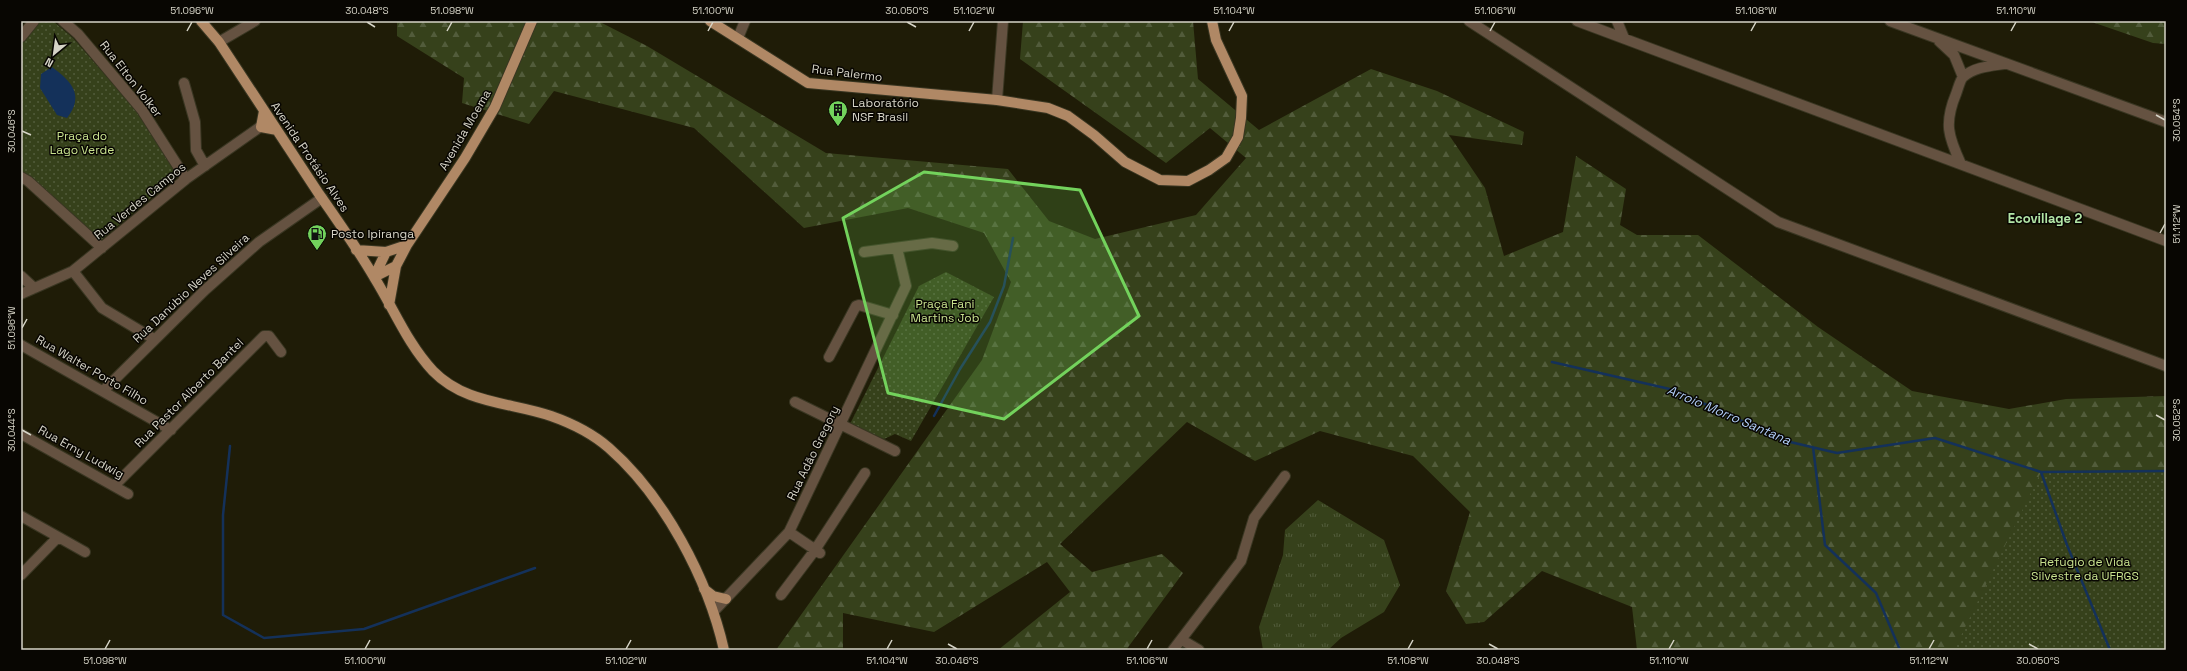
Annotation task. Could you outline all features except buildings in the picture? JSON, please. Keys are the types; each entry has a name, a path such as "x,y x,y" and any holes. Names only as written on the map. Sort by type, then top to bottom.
{"main road":[{"name":"Avenida Protásio Alves","path":"201,21 219,42 374,277 412,344 434,372 455,390 482,400 551,416 582,430 608,446 631,469 655,500 677,534 714,611 724,650"},
{"name":"Avenida Moema","path":"390,304 396,266 407,245 466,158 495,107 532,21"},
{"name":"Rua Palermo","path":"710,21 808,83 998,100 1048,108 1068,116 1094,135 1125,162 1160,180 1188,181 1209,170 1226,158 1238,137 1241,118 1242,96 1216,40 1212,21"},
{"path":"264,111 261,127 277,130"},
{"path":"356,250 386,252 407,245"},
{"path":"374,277 386,252"},
{"path":"374,277 396,266"},
{"path":"704,589 713,596 726,599"}],"street":[{"path":"21,37 34,21"},
{"name":"Rua Elton Volker","path":"62,21 78,34 142,110 186,179"},
{"path":"219,42 255,21"},
{"path":"738,38 745,21"},
{"path":"998,100 1003,21"},
{"path":"1469,21 1778,222 2166,366"},
{"path":"1577,21 2166,241"},
{"path":"1617,21 1624,38"},
{"path":"1890,21 2166,122"},
{"path":"1935,38 1954,55 1963,77"},
{"path":"1961,164 1951,142 1947,127 1950,108 1963,77 1978,68 2006,64"},
{"path":"184,83 195,122 196,150 205,166"},
{"name":"Rua Verdes Campos","path":"21,294 72,271 186,179 270,120"},
{"path":"21,178 28,181 102,248"},
{"name":"Rua Danúbio Neves Silveira","path":"103,391 154,339 259,242 322,198"},
{"path":"864,252 932,242 953,246"},
{"name":"Rua Adão Gregory","path":"714,611 789,532 906,286 897,248"},
{"path":"72,271 102,308 154,339"},
{"path":"21,276 34,288"},
{"path":"829,357 856,306 859,305 893,314"},
{"name":"Rua Pastor Alberto Bantel","path":"114,486 264,336 268,336 281,352"},
{"name":"Rua Walter Porto Filho","path":"21,345 171,430"},
{"path":"795,402 840,426 895,451"},
{"name":"Rua Erny Ludwig","path":"21,434 128,494"},
{"path":"781,596 817,551 865,473"},
{"path":"1173,650 1241,561 1254,518 1285,476"},
{"path":"21,516 85,552"},
{"path":"789,532 817,551"},
{"path":"21,575 58,537"},
{"path":"1182,640 1199,650"}],"highlighted area":[{"path":"924,172 1080,190 1139,316 1004,419 888,393 843,218"}],"green space":[{"name":"Praça do Lago Verde","path":"40,21 53,21 73,38 134,108 178,175 100,241 21,173 21,44"},
{"path":"397,21 598,21 647,46 826,153 1008,169 1049,221 1095,239 1196,215 1246,158 1210,128 1166,163 1020,59 1023,21 1193,21 1198,79 1259,130 1371,69 1437,91 1524,132 1522,145 1449,135 1485,188 1504,256 1563,232 1576,156 1626,189 1620,225 1637,235 1698,235 1818,327 1912,391 2009,409 2066,399 2166,396 2166,650 1637,650 1632,607 1542,571 1484,622 1466,624 1446,591 1470,512 1413,456 1320,431 1255,461 1187,422 1060,544 1092,572 1162,554 1183,573 1126,650 998,650 1070,592 1047,562 934,632 843,613 843,650 776,650 982,360 1011,282 984,233 908,208 804,228 694,128 554,91 529,124 462,103 464,78 397,36"},
{"path":"2089,21 2166,21 2166,44 2153,43"},
{"name":"Praça Fani Martins Job","path":"946,272 994,297 911,441 895,434 884,439 850,424 919,286"},
{"name":"Refúgio de Vida Silvestre da UFRGS","path":"2130,470 2166,471 2166,650 1954,650 2041,472"},
{"path":"1318,500 1384,540 1400,585 1384,612 1341,638 1328,650 1263,650 1259,627 1283,555 1285,530"}],"water":[{"path":"52,67 70,83 75,95 75,102 67,118 57,115 40,88 41,74"}],"waterway":[{"path":"934,416 960,369 990,322 1004,286 1013,238"},
{"name":"Arroio Morro Santana","path":"1552,362 1674,390 1786,441 1837,453 1935,438 2041,472 2166,471"},
{"path":"230,446 223,515 223,615 264,638 364,629 535,568"},
{"path":"1813,447 1825,545 1876,593 1900,650"},
{"path":"2041,472 2067,545 2110,650"}],"place":[{"name":"Laboratório NSF Brasil","path":"838,127"},
{"name":"Posto Ipiranga","path":"317,251"}],"district":[{"name":"Ecovillage 2","path":"2045,218"}]}
